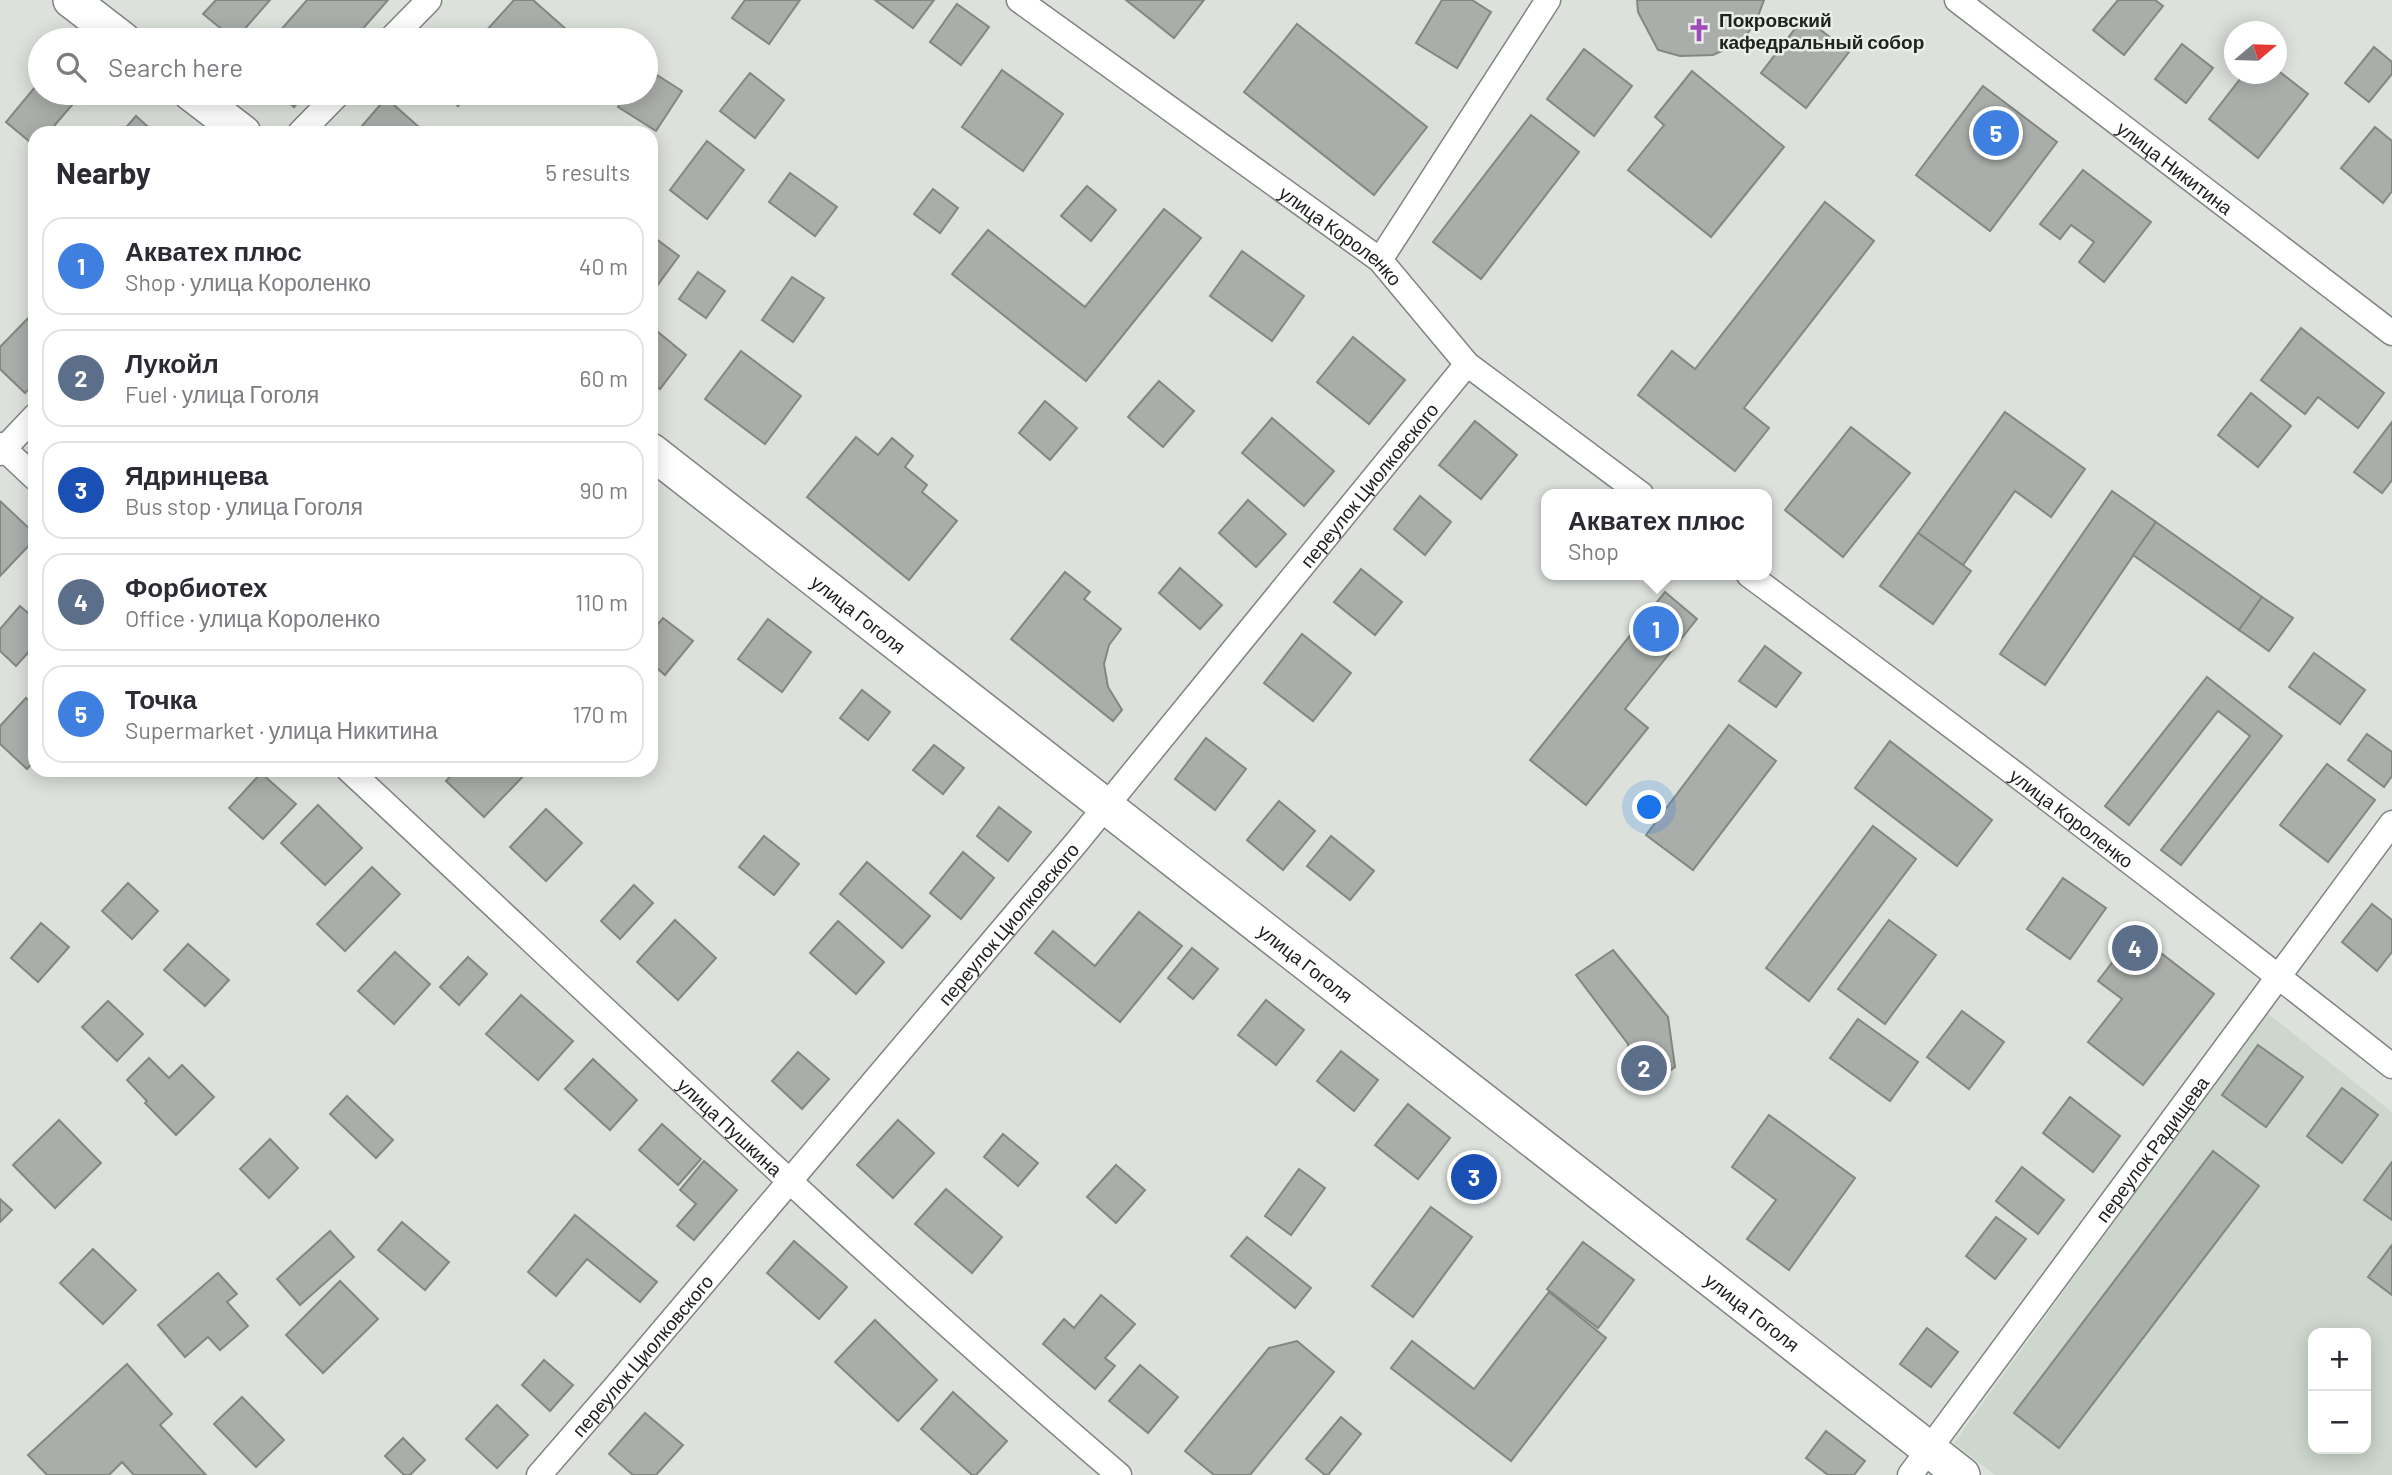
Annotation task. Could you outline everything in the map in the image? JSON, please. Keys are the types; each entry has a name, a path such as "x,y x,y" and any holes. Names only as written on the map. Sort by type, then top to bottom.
{"street":[{"path":"71,0 107,28"},
{"path":"402,28 429,0"},
{"name":"улица Короленко","path":"1019,0 1380,260 1467,364 1634,489"},
{"path":"1380,260 1548,0"},
{"name":"улица Никитина","path":"1957,0 2392,333"},
{"path":"207,105 234,126"},
{"path":"307,126 327,105"},
{"name":"переулок Циолковского","path":"539,1475 1106,806 1467,364"},
{"path":"28,423 1,449 28,472"},
{"name":"улица Гоголя","path":"658,456 1106,806 1919,1462 1962,1475"},
{"name":"улица Короленко","path":"1756,580 1909,693 2278,975 2392,1066"},
{"name":"улица Пушкина","path":"357,777 790,1180 1027,1396 1119,1475"},
{"name":"переулок Радищева","path":"1919,1462 2392,822"}],"shaded area":[{"path":"2266,1012 2392,1112 2392,1475 1995,1475 1954,1443"}],"building":[{"path":"216,0 270,0 246,28 220,28 203,14"},
{"path":"307,0 388,0 364,28 282,28"},
{"path":"514,0 533,0 565,28 489,28"},
{"path":"745,0 800,0 769,44 732,18"},
{"path":"875,0 934,0 913,28"},
{"path":"1126,0 1204,0 1174,38"},
{"path":"1442,0 1472,0 1491,12 1457,68 1416,43"},
{"name":"Покровский кафедральный собор","path":"1637,0 1764,0 1757,19 1742,42 1713,55 1680,56 1658,50 1638,12"},
{"path":"2118,0 2155,0 2163,6 2124,55 2093,30"},
{"path":"957,4 989,27 961,65 930,42"},
{"path":"1804,17 1849,52 1806,108 1761,73"},
{"path":"1297,24 1427,127 1374,195 1244,92"},
{"path":"2182,44 2213,68 2186,103 2155,79"},
{"path":"2374,47 2392,62 2392,74 2369,102 2345,83"},
{"path":"1584,49 1632,86 1594,136 1547,99"},
{"path":"1002,70 1063,114 1023,171 962,127"},
{"path":"1692,71 1784,147 1711,237 1628,170 1664,125 1655,117"},
{"path":"750,73 784,100 755,138 720,111"},
{"path":"658,76 682,91 658,128 648,126 618,107 658,105"},
{"path":"2287,78 2308,94 2258,158 2209,119 2236,84 2287,84"},
{"path":"1983,86 2057,142 1990,231 1916,175"},
{"path":"28,95 28,105 72,105 54,126 28,126 28,140 6,122"},
{"path":"380,105 394,105 418,126 362,126"},
{"path":"1531,115 1579,152 1481,279 1433,242"},
{"path":"136,116 147,126 127,126"},
{"path":"2375,127 2392,141 2392,191 2383,203 2341,168"},
{"path":"707,141 744,170 707,219 670,190"},
{"path":"2083,170 2151,222 2104,282 2079,262 2094,242 2071,225 2060,239 2040,224"},
{"path":"790,173 837,207 815,236 769,202"},
{"path":"1087,186 1116,210 1091,241 1061,216"},
{"path":"933,189 958,208 940,233 914,214"},
{"path":"1825,202 1874,241 1744,408 1769,428 1735,471 1638,395 1672,351 1695,369"},
{"path":"1164,209 1201,238 1086,381 952,274 988,230 1085,307"},
{"path":"658,240 679,256 658,284"},
{"path":"1242,251 1304,296 1272,341 1210,296"},
{"path":"698,272 725,291 706,318 679,299"},
{"path":"792,277 824,298 793,342 762,320"},
{"path":"28,318 28,390 25,393 0,369 0,347"},
{"path":"2301,328 2384,393 2358,428 2318,397 2305,414 2261,380"},
{"path":"658,332 686,355 660,389 658,387"},
{"path":"1353,337 1405,380 1369,424 1317,382"},
{"path":"741,351 801,396 765,444 705,399"},
{"path":"1159,381 1194,411 1163,447 1128,417"},
{"path":"2251,393 2291,426 2258,467 2218,435"},
{"path":"1045,401 1077,428 1050,460 1019,433"},
{"path":"2005,412 2085,469 2051,517 2015,491 1963,565 1918,533"},
{"path":"1272,418 1334,471 1304,506 1242,453"},
{"path":"1475,421 1517,455 1481,499 1439,465"},
{"path":"2392,422 2392,480 2382,493 2354,472"},
{"path":"1851,427 1910,473 1843,557 1785,510"},
{"path":"856,437 878,455 892,438 913,456 905,467 927,485 922,492 957,521 909,580 807,497"},
{"path":"2112,491 2156,522 2045,685 2000,654"},
{"path":"1420,496 1451,522 1425,555 1394,529"},
{"path":"1248,500 1286,534 1256,567 1219,533"},
{"path":"0,501 28,527 28,546 0,576"},
{"path":"2156,522 2262,597 2239,630 2133,555"},
{"path":"1918,533 1971,571 1933,624 1880,586"},
{"path":"1180,568 1222,605 1200,629 1159,593"},
{"path":"1361,569 1402,602 1375,635 1334,602"},
{"path":"1065,572 1090,592 1084,599 1121,629 1109,645 1104,664 1108,687 1122,710 1113,721 1011,639"},
{"path":"1665,592 1697,619 1625,709 1648,728 1586,805 1530,760"},
{"path":"2262,597 2293,618 2269,651 2239,630"},
{"path":"20,606 28,613 28,653 16,666 0,651 0,629"},
{"path":"663,618 693,641 665,675 658,669 658,624"},
{"path":"768,619 811,652 782,692 738,659"},
{"path":"1302,634 1351,673 1313,721 1264,683"},
{"path":"1765,646 1801,673 1776,707 1739,681"},
{"path":"2314,653 2365,690 2340,724 2289,687"},
{"path":"2207,677 2282,736 2181,865 2161,850 2250,736 2218,711 2129,825 2105,806"},
{"path":"862,690 890,712 868,740 840,718"},
{"path":"26,698 28,700 27,769 0,744 0,726"},
{"path":"1729,725 1776,761 1693,870 1646,835"},
{"path":"2367,734 2392,752 2392,776 2384,787 2348,760"},
{"path":"1206,738 1246,769 1215,810 1175,779"},
{"path":"1890,741 1992,820 1957,866 1855,788"},
{"path":"934,745 964,768 943,794 913,770"},
{"path":"2327,764 2375,800 2328,862 2280,825"},
{"path":"257,777 266,777 296,804 263,839 229,808"},
{"path":"450,777 522,777 484,817 446,781"},
{"path":"1279,801 1315,831 1283,870 1247,840"},
{"path":"318,805 362,848 325,885 281,843"},
{"path":"999,807 1031,832 1008,861 977,836"},
{"path":"546,809 582,843 546,881 510,847"},
{"path":"1873,826 1916,859 1809,1001 1766,968"},
{"path":"764,836 799,864 774,895 739,867"},
{"path":"1331,836 1374,871 1350,900 1307,866"},
{"path":"963,852 994,878 961,919 930,893"},
{"path":"867,862 930,916 902,948 840,894"},
{"path":"372,867 400,894 345,951 317,924"},
{"path":"2063,878 2106,908 2070,959 2027,929"},
{"path":"128,883 158,911 132,939 102,911"},
{"path":"634,885 653,903 620,939 601,921"},
{"path":"2372,904 2392,920 2392,952 2377,971 2342,942"},
{"path":"1139,912 1182,946 1120,1022 1035,953 1053,931 1095,966"},
{"path":"675,920 716,958 678,1000 637,962"},
{"path":"1889,920 1936,955 1885,1024 1838,989"},
{"path":"838,921 884,962 856,994 810,953"},
{"path":"41,923 69,947 38,982 11,958"},
{"path":"2135,933 2214,994 2143,1085 2088,1042 2122,999 2098,981"},
{"path":"188,944 229,980 205,1006 164,970"},
{"path":"1192,948 1218,969 1193,999 1168,978"},
{"path":"1613,950 1668,1017 1675,1067 1637,1092 1628,1044 1576,975"},
{"path":"395,952 430,984 394,1024 358,991"},
{"path":"468,957 487,974 459,1005 440,987"},
{"path":"521,995 573,1041 538,1080 486,1034"},
{"path":"1266,1000 1304,1030 1276,1065 1238,1035"},
{"path":"108,1001 143,1034 117,1061 82,1027"},
{"path":"1962,1011 2004,1042 1969,1089 1927,1057"},
{"path":"1858,1019 1918,1062 1890,1101 1830,1058"},
{"path":"2258,1045 2303,1077 2266,1127 2222,1095"},
{"path":"1341,1051 1378,1080 1354,1111 1317,1081"},
{"path":"798,1052 829,1079 802,1109 772,1081"},
{"path":"149,1058 169,1078 182,1065 214,1097 176,1135 127,1080"},
{"path":"593,1059 637,1100 610,1130 565,1089"},
{"path":"2342,1088 2378,1115 2342,1163 2307,1136"},
{"path":"347,1096 393,1140 376,1158 330,1114"},
{"path":"2070,1097 2120,1136 2093,1172 2043,1133"},
{"path":"1408,1104 1450,1138 1418,1179 1375,1145"},
{"path":"1769,1115 1855,1178 1789,1270 1747,1239 1776,1200 1732,1167"},
{"path":"59,1120 101,1163 55,1208 13,1165"},
{"path":"898,1120 934,1153 893,1198 857,1165"},
{"path":"662,1124 701,1159 678,1185 639,1150"},
{"path":"1003,1134 1038,1163 1018,1186 984,1157"},
{"path":"270,1139 298,1168 269,1198 240,1169"},
{"path":"2213,1151 2259,1186 2059,1448 2014,1413"},
{"path":"704,1161 737,1190 694,1240 677,1226 696,1204 680,1190"},
{"path":"2392,1162 2392,1220 2364,1200"},
{"path":"1116,1165 1145,1190 1116,1223 1087,1197"},
{"path":"2022,1167 2064,1200 2038,1234 1996,1201"},
{"path":"1299,1169 1325,1188 1291,1235 1265,1216"},
{"path":"946,1189 1002,1237 972,1273 915,1224"},
{"path":"0,1199 12,1210 0,1222"},
{"path":"1431,1207 1472,1237 1413,1317 1372,1286"},
{"path":"575,1215 657,1282 640,1302 587,1259 556,1296 528,1272"},
{"path":"1996,1217 2026,1239 1995,1279 1966,1256"},
{"path":"402,1222 449,1262 425,1290 378,1250"},
{"path":"330,1231 354,1257 300,1305 277,1279"},
{"path":"1247,1237 1311,1288 1295,1308 1231,1256"},
{"path":"794,1241 847,1287 819,1319 767,1273"},
{"path":"1583,1242 1634,1280 1598,1328 1547,1289"},
{"path":"2392,1245 2392,1295 2368,1277"},
{"path":"93,1249 136,1290 103,1324 60,1283"},
{"path":"218,1273 237,1294 227,1302 248,1326 220,1350 208,1337 185,1357 158,1325"},
{"path":"340,1281 378,1319 323,1373 286,1335"},
{"path":"1549,1292 1606,1338 1511,1461 1391,1368 1412,1341 1474,1389"},
{"path":"1101,1295 1135,1324 1105,1358 1115,1366 1095,1389 1043,1344 1064,1319 1074,1328"},
{"path":"875,1320 937,1380 898,1421 835,1362"},
{"path":"1927,1328 1958,1352 1931,1387 1900,1364"},
{"path":"1297,1341 1334,1372 1250,1475 1214,1475 1185,1451 1269,1348"},
{"path":"544,1360 573,1385 550,1411 522,1385"},
{"path":"127,1364 172,1414 160,1425 206,1475 134,1475 122,1462 109,1475 47,1475 28,1455"},
{"path":"1140,1365 1178,1397 1148,1433 1109,1401"},
{"path":"953,1392 1007,1441 976,1475 972,1475 921,1429"},
{"path":"242,1397 284,1440 256,1467 214,1424"},
{"path":"497,1405 528,1435 497,1468 466,1439"},
{"path":"645,1413 683,1445 656,1475 633,1475 609,1454"},
{"path":"1341,1417 1361,1434 1328,1475 1325,1475 1306,1459"},
{"path":"1826,1431 1865,1461 1854,1475 1828,1475 1806,1458"},
{"path":"403,1438 425,1460 410,1475 404,1475 385,1456"}],"place":[{"name":"Покровский кафедральный собор","path":"1699,30"},
{"name":"Точка","path":"1996,133"},
{"name":"Акватех плюс","path":"1656,629"},
{"name":"Форбиотех","path":"2135,948"},
{"name":"Лукойл","path":"1644,1068"},
{"name":"Ядринцева","path":"1474,1177"}]}
